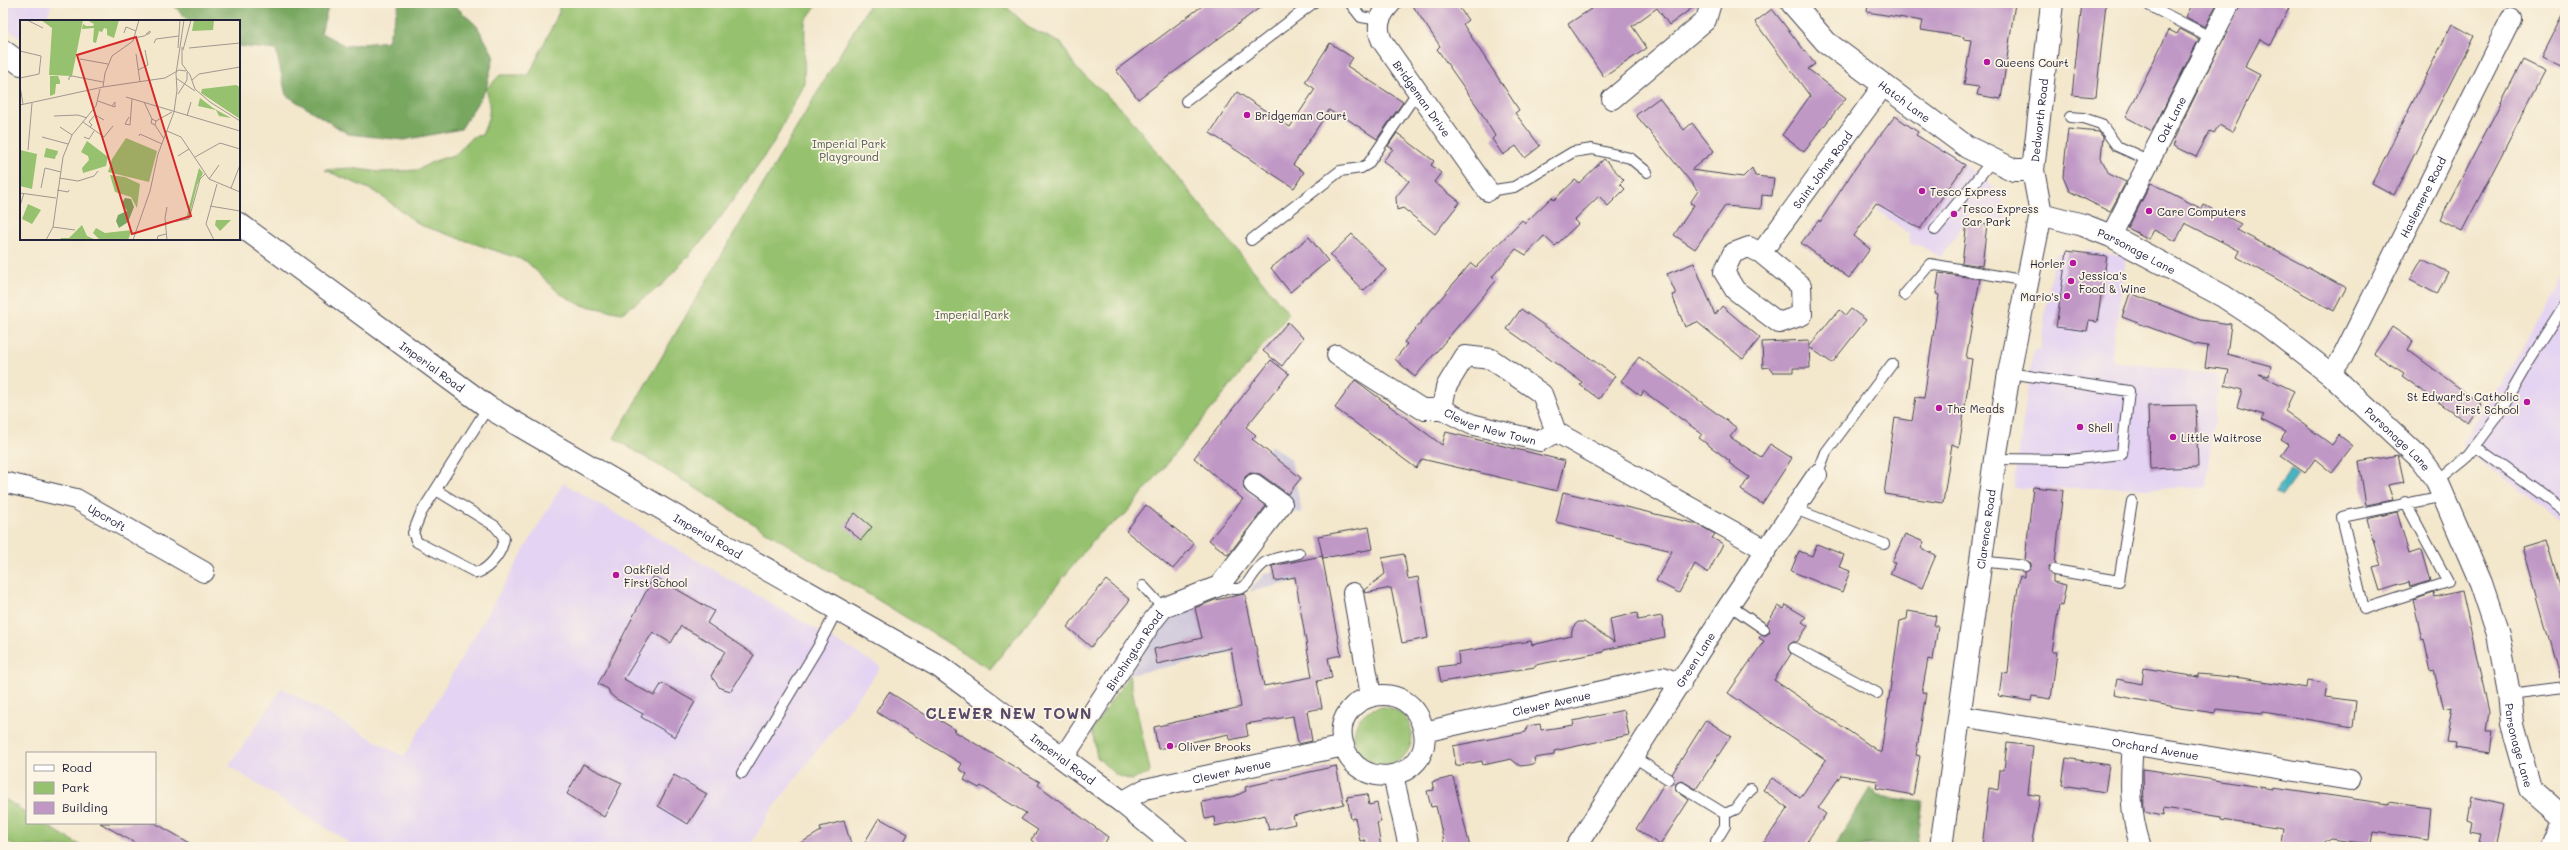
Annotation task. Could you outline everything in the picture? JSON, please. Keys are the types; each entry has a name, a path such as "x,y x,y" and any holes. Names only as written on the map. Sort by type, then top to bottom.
{"main road":[{"name":"Hatch Lane","path":"1792,3 1826,42 1967,148 2014,170 2033,170"},
{"name":"Dedworth Road","path":"2041,214 2033,170 2052,3"},
{"path":"3,51 20,63"},
{"name":"Parsonage Lane","path":"2041,214 2083,225 2111,236 2223,296 2267,325 2330,374 2421,459 2440,489 2481,583 2491,612 2498,634 2509,694 2512,724 2530,788 2564,819"},
{"name":"Clarence Road","path":"1941,847 1995,459 2009,373 2041,214"},
{"name":"Imperial Road","path":"240,225 488,407 744,557 838,608 940,667 1122,802 1177,847"}],"street":[{"path":"1380,20 1391,3"},
{"path":"1612,99 1706,20 1711,3"},
{"name":"Oak Lane","path":"2111,236 2148,160 2230,3"},
{"name":"Haslemere Road","path":"2330,374 2342,358 2511,19"},
{"name":"Bridgeman Drive","path":"1380,20 1377,30 1382,41 1488,191"},
{"name":"Saint Johns Road","path":"1761,253 1883,86"},
{"path":"1337,355 1422,409 1442,409"},
{"name":"Clewer New Town","path":"1556,432 1540,441 1471,424 1442,409 1446,387 1465,356 1491,359 1542,394 1556,432 1766,550"},
{"name":"Green Lane","path":"1576,847 1681,684 1729,605 1817,475"},
{"name":"Upcroft","path":"3,484 76,499 204,572"},
{"path":"1219,586 1282,504 1254,484"},
{"name":"Birchington Road","path":"1063,758 1151,623 1163,608 1219,586"},
{"path":"1353,593 1371,696"},
{"name":"Clewer Avenue","path":"1424,732 1663,677 1681,684"},
{"path":"1393,695 1405,700 1415,710 1424,732 1422,748 1416,760 1406,770 1393,775 1380,776 1367,773 1355,766 1347,755 1344,746 1342,729 1347,716 1355,705 1371,696 1393,695"},
{"name":"Orchard Avenue","path":"1960,716 2350,780"},
{"path":"2133,744 2129,786 2136,834 2141,847"},
{"name":"Clewer Avenue","path":"1122,802 1145,789 1344,746"},
{"path":"1393,775 1409,847"},
{"path":"2552,847 2564,819"}],"lane":[{"path":"1186,101 1313,3"},
{"path":"1350,3 1361,17 1380,20"},
{"path":"2149,3 2150,6 2212,38"},
{"path":"1251,240 1340,171 1361,168 1368,164 1418,92"},
{"path":"2070,117 2083,118 2101,124 2117,146 2148,160"},
{"path":"1488,191 1514,187 1573,152 1592,149 1630,158 1646,172"},
{"path":"1935,230 1992,161"},
{"path":"1904,295 1930,264 2027,281"},
{"path":"2405,502 2448,582 2364,609 2342,517 2405,502 2440,489 2468,456 2495,420 2530,359 2565,304"},
{"path":"1817,475 1826,452 1892,364"},
{"path":"1995,459 2069,460 2122,454 2129,391 2009,373"},
{"path":"436,490 495,526 504,537 504,543 488,569 477,573 418,542 413,533 421,513 488,407"},
{"path":"2475,446 2565,511"},
{"path":"2054,570 2119,581 2132,501"},
{"path":"1795,509 1884,544"},
{"path":"1219,586 1234,590 1248,585 1263,564 1299,553"},
{"path":"1980,561 2025,566"},
{"path":"1143,586 1163,608"},
{"path":"1729,605 1764,629"},
{"path":"742,773 818,647 838,608"},
{"path":"1794,648 1877,692"},
{"path":"2509,694 2565,687"},
{"path":"1634,757 1668,779"},
{"path":"1680,787 1725,814"},
{"path":"1725,814 1736,809 1751,789"},
{"path":"1716,841 1725,826 1725,814"}],"shaded area":[{"path":"3,3 52,3 46,20 20,20 20,37 3,26"},
{"path":"1935,140 1992,186 2006,206 2007,228 1972,211 1941,258 1922,246 1910,244 1911,242 1909,238 1911,235 1877,210"},
{"path":"2086,250 2126,257 2112,354 2113,361 2219,375 2206,488 2014,488 2033,350 2040,351 2053,259 2057,253 2062,251 2085,254"},
{"name":"St Edward's Catholic First School","path":"2565,274 2565,521 2481,462 2462,443 2515,361"},
{"path":"1271,445 1291,459 1302,513 1273,510 1244,488"},
{"name":"Oakfield First School","path":"563,483 881,667 770,812 749,847 356,847 229,766 282,688 404,757"},
{"path":"1311,560 1315,577 1249,592 1264,574"},
{"path":"1239,594 1252,649 1129,675 1159,628 1181,609 1219,605"}],"green space":[{"path":"171,3 329,3 321,33 346,46 388,41 399,3 452,3 477,26 494,56 486,89 461,129 404,140 348,134 286,95 276,50 240,46 240,20 188,20"},
{"path":"559,3 818,3 805,21 804,83 773,144 710,232 663,284 622,313 581,305 559,293 526,261 420,225 376,192 325,170 350,168 380,172 418,170 432,162 456,154 472,137 482,135 487,123 489,112 489,102 486,89 500,75 529,75 559,12"},
{"name":"Imperial Park","path":"870,3 1002,3 1031,29 1061,43 1076,68 1124,111 1289,314 1124,516 1099,533 990,669 614,438"},
{"path":"1129,675 1150,770 1149,774 1131,780 1116,775 1097,757 1092,730"},
{"path":"1383,707 1399,712 1407,720 1412,736 1407,752 1399,760 1383,765 1367,760 1359,752 1354,736 1359,720 1367,712"},
{"path":"1870,788 1878,796 1923,802 1917,844 1866,844 1862,847 1834,847"},
{"path":"3,798 26,812 26,824 45,824 83,847 16,847 3,839"},
{"path":"1866,844 1917,844 1917,847 1862,847"}],"water":[{"path":"2291,468 2298,475 2283,496 2275,491"}],"building":[{"path":"1206,3 1266,3 1138,99 1116,70"},
{"path":"1411,3 1456,3 1468,20 1463,24 1519,110 1515,113 1540,146 1525,158 1516,146 1503,155 1492,139 1495,136 1479,109 1437,49 1440,46"},
{"path":"1600,3 1699,3 1669,25 1657,8 1632,26 1647,48 1604,77 1568,24"},
{"name":"Queens Court","path":"1868,3 2015,3 2001,99 1977,95 1979,87 1964,85 1971,40 1964,39 1964,37 1921,30 1923,21 1867,12"},
{"path":"2082,3 2106,3 2096,97 2072,95"},
{"path":"2193,3 2217,3 2205,27 2186,17"},
{"path":"2241,3 2280,3 2289,8 2271,45 2260,39 2245,67 2260,75 2232,132 2219,125 2214,133 2210,131 2196,157 2173,146 2175,142 2173,141"},
{"path":"1772,9 1815,64 1808,69 1846,98 1804,152 1782,135 1810,96 1755,22"},
{"path":"2565,11 2565,68 2542,57"},
{"path":"2452,24 2474,36 2394,195 2372,183"},
{"path":"2180,29 2199,39 2152,131 2126,117 2169,30 2177,34"},
{"name":"Bridgeman Court","path":"1330,43 1353,58 1347,66 1403,102 1377,139 1340,114 1338,116 1329,110 1293,165 1304,172 1294,188 1210,133 1237,92 1290,127 1315,89 1305,82"},
{"path":"2523,60 2545,71 2462,231 2440,220"},
{"path":"1659,98 1684,130 1692,123 1714,151 1691,170 1743,177 1752,168 1755,176 1774,178 1772,196 1762,195 1761,209 1725,206 1695,249 1674,235 1694,205 1690,203 1698,191 1636,115"},
{"path":"1895,116 1918,132 1916,135 1965,165 1920,229 1876,203 1854,236 1870,249 1849,278 1801,243 1819,220 1820,222 1856,167"},
{"path":"2068,129 2099,132 2103,137 2101,158 2109,174 2126,182 2110,212 2069,191 2063,177"},
{"path":"1397,133 1434,161 1431,165 1441,173 1434,182 1460,202 1435,234 1403,208 1397,210 1396,197 1409,181 1383,161 1393,149 1388,146"},
{"path":"1604,159 1624,180 1620,184 1625,189 1608,206 1599,196 1574,220 1578,224 1555,246 1544,236 1526,255 1516,249 1492,277 1496,281 1415,377 1395,359 1407,344 1404,342 1471,263 1476,267 1522,220 1525,223 1552,197 1554,200 1575,180 1579,183"},
{"path":"2151,183 2202,209 2204,205 2241,224 2237,230 2346,288 2334,311 2237,257 2240,251 2185,223 2176,241 2154,230 2149,239 2128,228"},
{"path":"1967,222 1987,224 1982,266 1962,263"},
{"path":"1352,234 1386,270 1363,291 1330,255"},
{"path":"1309,237 1328,261 1290,292 1271,268"},
{"path":"2067,251 2107,256 2097,322 2089,321 2087,331 2056,327"},
{"path":"2422,259 2448,272 2437,294 2410,280"},
{"path":"1694,263 1715,315 1722,306 1760,338 1743,359 1697,322 1685,327 1672,295 1676,294 1667,274"},
{"name":"The Meads","path":"1939,273 1980,279 1966,358 1972,359 1959,447 1952,444 1943,503 1884,494 1895,418 1912,421 1916,397 1924,398 1939,295 1936,294"},
{"path":"2130,293 2200,320 2231,324 2227,354 2271,366 2269,376 2259,374 2294,391 2285,411 2332,445 2339,435 2353,446 2332,473 2315,459 2305,473 2281,456 2289,445 2281,440 2286,432 2261,420 2264,415 2237,407 2242,390 2225,385 2229,370 2205,367 2208,346 2194,344 2122,317"},
{"path":"1521,309 1615,376 1599,399 1580,385 1582,382 1507,329"},
{"path":"1851,309 1866,320 1832,363 1809,347 1834,315 1835,316 1840,310 1846,315"},
{"path":"1288,322 1303,338 1282,366 1263,351"},
{"path":"2392,327 2413,341 2408,350 2481,404 2468,423 2402,376 2404,373 2374,354"},
{"path":"1809,340 1810,368 1793,368 1793,372 1773,372 1769,367 1763,368 1762,342"},
{"path":"1639,357 1737,428 1730,437 1761,457 1770,444 1792,458 1762,504 1741,490 1749,477 1729,463 1730,461 1699,438 1702,434 1643,391 1641,396 1621,381"},
{"path":"1271,360 1289,374 1246,427 1256,435 1252,439 1301,478 1288,494 1260,474 1250,473 1245,477 1244,489 1266,506 1228,555 1209,540 1243,499 1194,458"},
{"path":"1355,380 1442,445 1446,432 1565,461 1557,491 1422,459 1416,468 1335,408"},
{"name":"Little Waitrose","path":"2196,405 2198,467 2150,469 2148,406"},
{"path":"2398,455 2404,482 2388,485 2393,500 2366,505 2359,462"},
{"path":"2033,487 2063,490 2055,564 2049,566 2048,569 2053,576 2053,582 2066,585 2062,606 2059,605 2052,652 2057,652 2051,699 2032,696 2031,701 1999,696 2002,673 2008,674 2013,618 2020,576 2024,577 2024,572 2031,567 2031,563 2025,560"},
{"path":"1563,492 1697,524 1715,534 1712,538 1723,544 1708,573 1695,564 1679,593 1656,581 1672,551 1556,522"},
{"path":"1146,505 1194,544 1173,569 1126,531"},
{"path":"2397,512 2409,554 2421,550 2430,581 2410,587 2409,582 2380,591 2373,568 2381,566 2367,519"},
{"path":"855,513 872,527 861,540 844,526"},
{"path":"1369,527 1373,549 1323,558 1318,536"},
{"path":"1905,534 1924,542 1921,548 1936,555 1922,588 1890,574 1895,563 1892,562"},
{"path":"2546,539 2565,605 2565,678 2560,678 2523,546"},
{"path":"1817,544 1844,555 1839,567 1850,571 1842,592 1791,571 1799,551 1812,556"},
{"path":"1404,554 1408,579 1418,577 1428,638 1402,643 1391,588 1365,593 1364,590 1385,574 1382,558"},
{"path":"1322,556 1341,655 1328,658 1332,678 1317,681 1322,708 1307,711 1312,741 1298,744 1293,716 1246,724 1248,736 1230,740 1229,734 1158,749 1154,727 1241,707 1231,648 1157,664 1154,649 1202,638 1195,608 1215,600 1245,594 1264,686 1312,677 1295,577 1275,581 1272,566"},
{"path":"654,576 714,611 707,623 754,655 731,691 720,688 711,676 725,651 681,626 671,643 653,632 624,679 654,696 662,683 695,702 675,737 641,717 643,714 616,699 610,694 608,689 598,684"},
{"path":"1106,580 1130,600 1091,647 1067,627"},
{"path":"2462,591 2489,712 2486,732 2493,732 2490,753 2455,748 2456,743 2446,742 2452,707 2444,709 2434,671 2431,672 2424,639 2422,640 2413,600 2434,593 2435,597"},
{"path":"1786,605 1806,617 1802,622 1808,626 1797,642 1793,642 1789,645 1788,649 1791,654 1774,680 1881,753 1900,621 1907,619 1908,611 1936,616 1934,626 1938,626 1933,660 1928,659 1922,692 1926,693 1916,755 1920,756 1913,795 1876,788 1878,781 1841,775 1818,808 1826,814 1803,847 1761,847 1788,808 1763,790 1772,778 1800,798 1826,760 1728,693 1764,641 1759,638 1761,635 1766,635 1770,632 1767,624 1778,606 1784,609"},
{"path":"1637,613 1638,620 1662,616 1665,637 1604,650 1604,652 1535,665 1535,667 1441,682 1438,667 1459,664 1458,652 1531,641 1532,645 1571,636 1573,627 1578,622 1584,622 1614,642 1610,619"},
{"path":"2144,668 2198,677 2198,674 2242,678 2307,688 2308,680 2325,683 2327,685 2325,697 2356,701 2353,727 2263,712 2262,714 2216,709 2215,713 2180,708 2114,695 2117,679 2142,684"},
{"path":"889,692 929,717 931,715 956,730 954,731 1040,782 1038,785 1108,837 1103,847 1040,847 1031,840 1038,830 1021,819 1026,813 981,786 979,788 964,780 967,774 959,769 962,764 876,712"},
{"path":"1624,710 1629,735 1554,751 1554,755 1534,758 1535,764 1520,766 1511,759 1483,765 1482,761 1456,766 1453,746 1526,732 1527,726 1540,724 1541,730 1574,725 1573,721"},
{"path":"1706,720 1731,736 1696,789 1682,781 1676,783 1676,790 1689,800 1660,845 1636,829 1664,784 1671,785 1674,782 1672,774"},
{"path":"2007,743 2033,746 2028,794 2040,796 2031,847 1982,847 1989,788 1998,790 2000,770 2004,770"},
{"path":"2066,758 2109,765 2105,792 2062,785"},
{"path":"583,764 622,783 604,817 567,794"},
{"path":"1336,766 1344,804 1293,816 1295,824 1269,830 1265,815 1215,826 1214,817 1205,819 1202,802 1235,796 1246,791 1245,787"},
{"path":"2143,769 2273,789 2273,787 2388,804 2388,802 2431,808 2428,839 2373,832 2371,844 2330,839 2318,847 2281,844 2283,829 2221,820 2221,817 2164,808 2163,815 2144,811"},
{"path":"674,775 707,794 688,824 658,806"},
{"path":"1453,777 1470,847 1445,847 1436,806 1431,807 1427,791 1434,790 1432,782"},
{"path":"1367,794 1369,805 1377,803 1381,822 1377,823 1381,847 1366,847 1365,840 1360,841 1355,818 1351,819 1347,797"},
{"path":"2472,798 2504,805 2495,847 2478,847 2481,834 2471,832 2473,822 2468,820"},
{"path":"879,818 908,834 901,847 862,847"},
{"path":"844,821 852,847 794,847 821,831 820,827"},
{"path":"102,824 156,824 197,847 142,847"}],"place":[{"name":"Queens Court","path":"1987,62"},
{"name":"Bridgeman Court","path":"1247,115"},
{"name":"Tesco Express","path":"1922,191"},
{"name":"Care Computers","path":"2149,211"},
{"name":"Tesco Express Car Park","path":"1954,214"},
{"name":"Horler","path":"2073,263"},
{"name":"Jessica's Food & Wine","path":"2071,281"},
{"name":"Mario's","path":"2067,296"},
{"name":"St Edward's Catholic First School","path":"2527,402"},
{"name":"The Meads","path":"1939,408"},
{"name":"Shell","path":"2080,427"},
{"name":"Little Waitrose","path":"2173,437"},
{"name":"Oakfield First School","path":"616,575"},
{"name":"Oliver Brooks","path":"1170,746"}],"district":[{"name":"CLEWER NEW TOWN","path":"1009,713"}],"park label":[{"name":"Imperial Park Playground","path":"849,149"}]}
